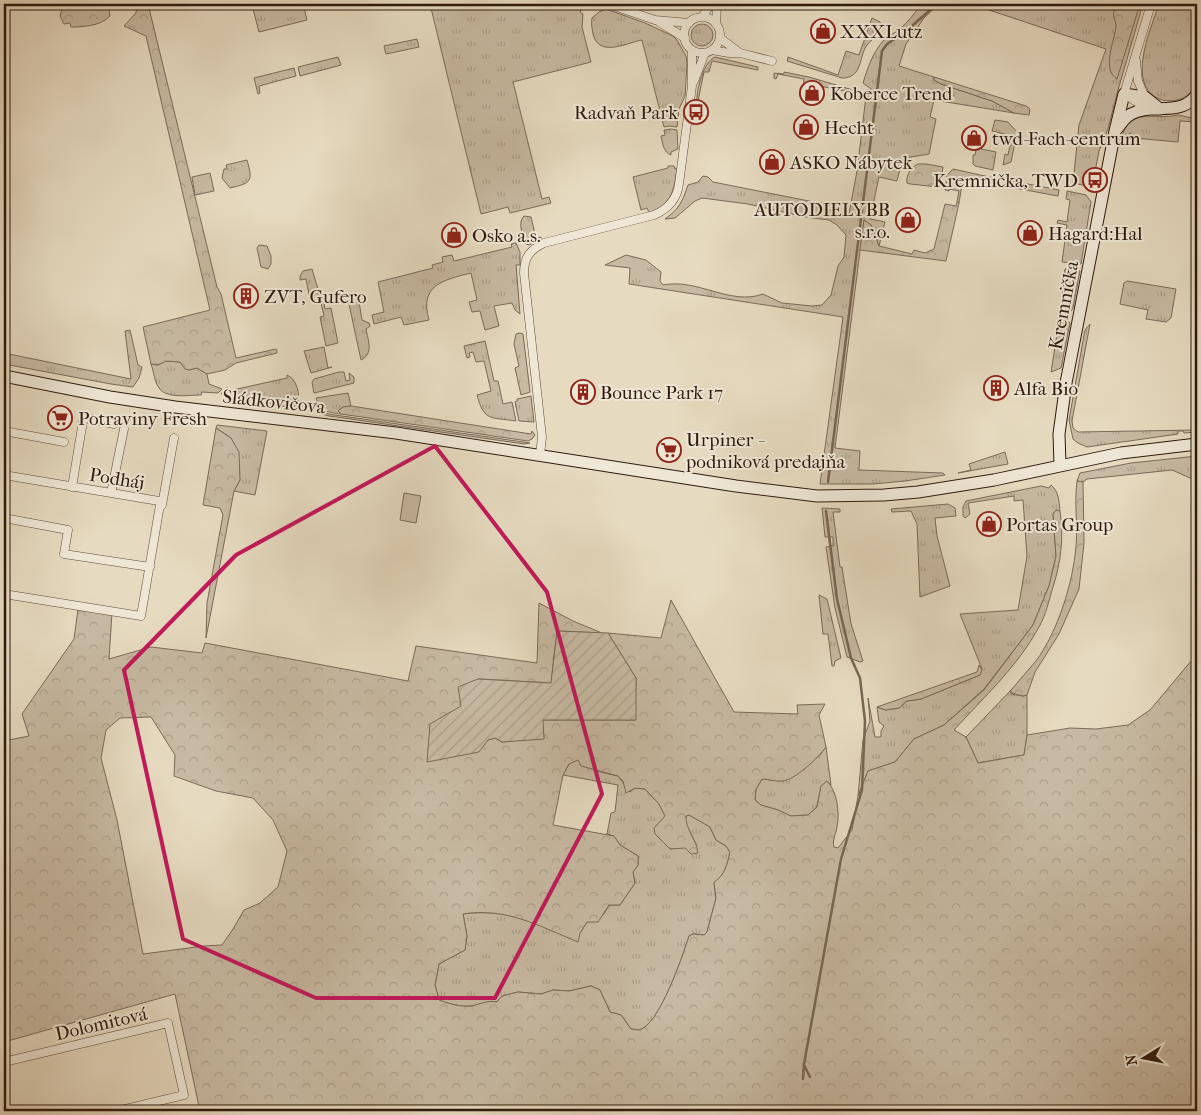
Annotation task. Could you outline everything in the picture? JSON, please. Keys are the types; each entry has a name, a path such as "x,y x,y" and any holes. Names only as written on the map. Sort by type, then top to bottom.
{"main road":[{"path":"1124,94 1151,105 1180,107 1192,100 1197,94"},
{"name":"Kremnička","path":"1060,465 1058,434 1066,383 1115,131 1124,94"},
{"path":"1115,131 1130,114 1151,105"},
{"name":"Sládkovičova","path":"4,376 144,402 396,433 817,496 884,495 953,487 1060,465"},
{"path":"1060,465 1121,453 1197,444"}],"street":[{"path":"608,4 655,20 689,24"},
{"path":"702,17 710,4"},
{"path":"716,4 716,24"},
{"path":"1124,94 1151,4"},
{"path":"692,86 709,51 717,45 720,38 716,24 710,19 702,17 695,19 685,30 687,44 692,50 698,53 709,51 740,53 772,61"},
{"path":"655,20 685,38"},
{"path":"720,38 740,53"},
{"path":"540,455 542,437 524,273 525,260 529,253 544,243 654,215 669,207 678,192 692,86 692,50"},
{"path":"1135,57 1138,81 1151,105"},
{"path":"72,487 83,421 86,418 114,424"},
{"path":"111,493 124,429"},
{"path":"4,431 64,442"},
{"path":"162,505 174,438"},
{"name":"Podháj","path":"4,475 159,501 160,505 142,616 4,594"},
{"path":"4,518 68,530 64,554 150,567"},
{"name":"Dolomitová","path":"4,1062 168,1023 184,1096 117,1111"}],"highlighted area":[{"path":"435,446 547,592 602,794 495,998 316,998 183,939 124,670 236,555"}],"green space":[{"path":"108,4 110,16 97,24 71,27 70,23 64,24 60,16 63,5"},
{"path":"140,4 148,4 236,358 276,349 277,351 277,353 236,363 225,370 207,374 197,368 185,369 180,362 166,361 158,365 151,364 143,327 210,310 146,36 124,26 135,14"},
{"path":"303,4 307,20 259,32 252,5"},
{"path":"430,4 577,4 583,14 582,27 591,62 513,82 542,199 549,197 551,203 510,213 508,207 481,214"},
{"path":"921,4 939,4 924,18 906,44 899,66 934,77 934,80 941,84 992,101 1014,113 934,100 930,117 936,119 929,154 911,157 900,169 897,181 879,177 870,219 885,222 879,246 871,225 864,220 835,448 860,451 859,470 943,473 945,475 873,484 820,484 843,317 629,284 630,268 605,265 626,255 646,260 661,272 660,281 663,285 689,285 738,297 751,297 763,294 782,303 822,305 831,295 838,266 844,257 846,235 837,225 829,220 805,217 748,204 702,198 695,201 675,218 665,219 680,204 688,185 698,182 703,176 708,177 713,182 819,203 824,202 823,209 849,214 857,171 866,96 870,95 871,89 863,83 867,71 880,45 912,17"},
{"path":"991,4 1143,4 1108,129 1099,151 1094,177 1092,183 1088,186 1073,183 1079,125 1106,49 989,10"},
{"path":"1124,4 1140,4 1117,79 1112,74 1109,62 1116,26 1114,11 1121,8"},
{"path":"1159,4 1197,4 1197,80 1194,89 1188,95 1171,101 1163,100 1148,90 1142,73 1146,43"},
{"path":"606,9 645,23 673,36 677,40 686,56 687,64 685,96 679,109 677,127 664,127 642,40 614,47 601,45 596,41 593,34 592,18"},
{"path":"872,18 880,22 880,29 865,48 858,69 852,76 842,78 787,61 788,57 838,75 846,51 859,55"},
{"path":"702,24 710,27 713,35 710,43 702,46 694,43 691,35 694,27"},
{"path":"417,39 419,47 386,54 384,46"},
{"path":"338,57 341,65 300,76 298,67"},
{"path":"715,57 758,67 758,70 712,61 709,72 704,72 697,105 698,90 704,70 707,64"},
{"path":"294,68 296,76 259,86 260,93 258,94 254,78"},
{"path":"784,72 853,90 855,93 809,84 808,90 803,89 804,79 778,74 776,79 774,78 774,73 784,74"},
{"path":"934,77 1026,106 1030,109 1029,115 1014,113 992,101 941,84 934,80"},
{"path":"697,106 702,107 701,115 705,119 697,118"},
{"path":"1178,115 1197,119 1197,122 1180,121 1178,142 1134,138 1130,133 1127,136 1127,140 1121,139 1125,128 1137,118"},
{"path":"995,120 1008,122 1017,132 1011,162 1003,165 1005,154 1008,155 1012,136 992,131"},
{"path":"664,130 677,130 678,149 671,152 671,155 665,150 661,136 665,135"},
{"path":"977,145 981,146 981,149 996,152 993,170 973,164 973,155 975,155"},
{"path":"247,160 250,173 249,180 230,188 222,178 224,169 227,169 226,165"},
{"path":"918,164 943,167 938,187 907,183 909,172"},
{"path":"668,166 677,168 671,196 663,205 649,213 647,208 641,210 633,177 668,168"},
{"path":"953,169 994,178 991,184 963,178 959,203 957,202 959,191 945,190 947,175"},
{"path":"210,173 214,191 195,195 192,177"},
{"path":"1007,180 1059,190 1058,196 1004,186"},
{"path":"1067,191 1086,195 1091,202 1081,264 1062,262 1067,225 1057,223 1058,220 1067,222 1070,200 1066,199"},
{"path":"957,202 959,203 946,261 860,250 864,220 871,225 879,246 912,254 914,250 925,253 934,249 945,204 956,206"},
{"path":"524,216 531,217 536,238 541,237 541,239 529,245 526,244 521,229 521,222"},
{"path":"516,243 520,252 520,265 516,265 520,314 515,310 512,303 494,306 499,326 485,330 480,311 472,312 469,302 477,300 471,273 451,278 436,286 427,299 429,320 404,325 401,317 374,324 372,315 384,312 378,282 433,268 432,265 443,262 442,257 452,255 454,261 512,247 511,244"},
{"path":"259,245 267,246 271,256 271,264 268,269 261,267 257,248"},
{"path":"312,269 320,296 310,299 306,279 300,280 300,276 303,271"},
{"path":"1065,269 1080,271 1073,308 1067,312 1061,308"},
{"path":"1127,281 1176,289 1171,318 1166,322 1146,319 1148,310 1120,304 1124,283"},
{"path":"324,302 325,309 331,308 338,343 326,346 320,317 324,316 321,303"},
{"path":"359,302 362,320 369,323 370,326 366,329 369,342 368,354 361,360 349,304"},
{"path":"1063,319 1070,323 1061,368 1051,372 1059,321"},
{"path":"1090,324 1072,421 1073,428 1078,432 1197,430 1197,432 1184,433 1183,431 1178,431 1178,434 1087,447 1073,439 1069,420 1085,330"},
{"path":"130,330 138,365 142,367 139,378 133,387 4,364 4,353 131,379 125,331"},
{"path":"516,334 523,334 530,392 521,395 515,368 519,366 514,344"},
{"path":"485,341 494,381 498,381 503,404 512,402 516,421 490,417 480,404 477,395 491,391 484,361 476,362 473,352 469,353 470,357 467,358 464,346"},
{"path":"324,347 328,368 332,367 311,373 304,351"},
{"path":"166,361 180,362 189,370 197,368 207,374 209,384 222,389 218,393 202,392 201,395 178,396 167,394 157,385 151,364 158,365"},
{"path":"344,372 346,381 350,380 349,373 354,377 354,383 314,393 312,382 314,379"},
{"path":"287,375 295,383 299,396 298,404 291,408 227,397 227,394 221,394 227,387 228,391 287,378"},
{"path":"348,393 351,406 343,407 338,411 341,414 322,409 316,398"},
{"path":"531,396 534,422 519,421 515,402 517,399"},
{"path":"351,406 531,434 532,431 535,435 528,441 341,414 338,411 343,407"},
{"path":"318,409 328,414 530,443 524,444 329,416 321,414 316,410"},
{"path":"217,425 267,431 255,495 234,491 240,480 231,438 216,428"},
{"path":"216,428 231,438 239,452 240,480 234,491 206,638 207,603 223,515 220,508 203,505"},
{"path":"1005,452 1008,464 958,473 971,470 969,464"},
{"path":"1197,456 1197,481 1172,470 1087,479 1083,482 1077,481 1080,473 1131,463"},
{"path":"1077,481 1083,482 1084,543 1079,589 1059,634 1035,672 1027,695 1011,693 1011,690 1044,649 1058,621 1068,591 1076,546"},
{"path":"1051,485 1057,494 1060,511 1056,510 1053,514 1056,556 1049,586 1033,625 984,689 944,725 914,739 895,762 868,771 858,796 863,740 870,721 868,698 875,737 881,737 881,731 884,726 879,722 877,707 886,710 899,708 907,701 921,699 980,675 982,669 960,614 1018,610 1027,556 1023,500 1014,501 1014,496 968,503 970,514 965,518 963,516 963,507 966,501 1041,486 1049,488"},
{"path":"404,493 421,496 416,523 400,520"},
{"path":"948,504 955,508 956,516 935,518 937,536 950,586 920,597 917,524 911,511 892,512 891,509"},
{"path":"822,508 840,509 840,512 833,512 840,567 842,567 851,624 863,661 860,662 847,657 835,608 826,547 833,546 833,537 825,537"},
{"path":"1056,510 1060,511 1062,530 1060,559 1056,578 1041,622 1031,641 1011,668 954,730 966,737 978,763 1024,755 1027,735 1070,728 1096,729 1128,725 1150,710 1197,654 1197,1111 200,1111 175,994 4,1042 4,741 29,736 22,714 74,639 78,609 112,613 109,659 151,647 202,653 205,643 408,681 416,646 537,663 539,603 573,621 602,633 557,631 551,683 478,679 488,740 495,738 502,742 544,738 542,720 635,720 636,678 608,633 661,638 671,600 734,712 798,714 797,705 825,704 819,715 826,747 818,757 799,773 787,780 762,779 756,789 755,800 761,805 791,816 808,815 817,807 821,786 827,781 833,790 838,808 834,847 838,848 852,830 858,796 868,771 895,762 914,739 944,725 984,690 1033,625 1049,586 1056,556 1053,514","holes":["151,717 175,755 174,776 216,791 253,798 273,820 287,851 278,887 260,903 244,910 222,945 143,954 117,820 101,758 106,730 120,718","578,760 581,766 618,776 623,781 626,793 635,788 645,789 659,804 665,816 654,828 655,834 670,849 685,848 691,854 698,853 686,821 686,816 689,815 710,827 716,840 726,846 730,852 723,873 714,882 716,898 707,932 704,935 693,934 689,936 676,973 662,1004 647,1026 639,1030 631,1029 621,1015 610,1012 600,990 591,986 569,991 553,990 541,994 518,992 502,996 497,1002 487,1002 472,1006 455,1005 439,1000 435,985 439,964 465,950 467,936 463,914 494,913 522,919 578,942 580,933 587,922 598,922 609,905 620,905 635,883 633,872 638,865 638,856 620,845 614,836 553,825 563,775 569,764"]},
{"path":"819,595 827,599 841,658 835,661 834,666 832,666 828,634 823,634"},
{"path":"557,631 608,633 636,678 636,720 543,720 544,739 502,742 495,738 488,740 479,752 427,762 430,724 461,706 458,687 478,679 551,683"},
{"path":"979,665 982,670 980,675 921,699 907,701 899,708 886,710 877,707 977,672"},
{"path":"1011,690 1011,694 1027,695 1027,735 1024,755 978,763 966,737"},
{"path":"826,747 831,785 827,781 821,786 817,807 808,815 791,816 761,805 755,800 756,789 762,779 782,781 820,755"},
{"path":"578,759 596,771 618,776 630,792 635,788 645,789 659,804 666,816 654,828 670,849 697,846 685,822 686,816 690,815 710,827 716,840 726,846 730,852 723,873 714,883 716,898 707,932 704,935 693,934 689,936 676,973 662,1004 647,1026 639,1030 631,1029 621,1015 610,1012 600,990 591,986 569,991 553,990 541,994 518,992 502,996 497,1002 487,1002 472,1006 455,1005 439,1000 435,985 439,964 465,950 467,936 463,914 493,913 508,915 580,933 587,922 604,914 609,905 620,905 635,883 633,872 638,865 638,856 620,845 614,836 607,834 611,813 615,812 618,785 563,775 569,764"}],"waterway":[{"path":"828,482 882,51 887,44 905,32 937,4"},
{"path":"803,1079 804,1064 841,859 862,790 865,721 860,678 851,658 837,599 826,511"},
{"path":"804,1065 810,1077"}],"place":[{"name":"XXXLutz","path":"823,31"},
{"name":"Koberce Trend","path":"812,93"},
{"name":"Radvaň Park","path":"696,112"},
{"name":"Hecht","path":"806,127"},
{"name":"twd-Fach-centrum","path":"974,138"},
{"name":"ASKO Nábytek","path":"772,162"},
{"name":"Kremnička, TWD","path":"1095,180"},
{"name":"AUTODIELYBB s.r.o.","path":"908,220"},
{"name":"Hagard:Hal","path":"1030,233"},
{"name":"Osko a.s.","path":"454,235"},
{"name":"ZVT, Gufero","path":"246,296"},
{"name":"Alfa Bio","path":"996,388"},
{"name":"Bounce Park 17","path":"583,392"},
{"name":"Potraviny Fresh","path":"60,418"},
{"name":"Urpiner - podniková predajňa","path":"669,450"},
{"name":"Portas Group","path":"989,524"}]}
